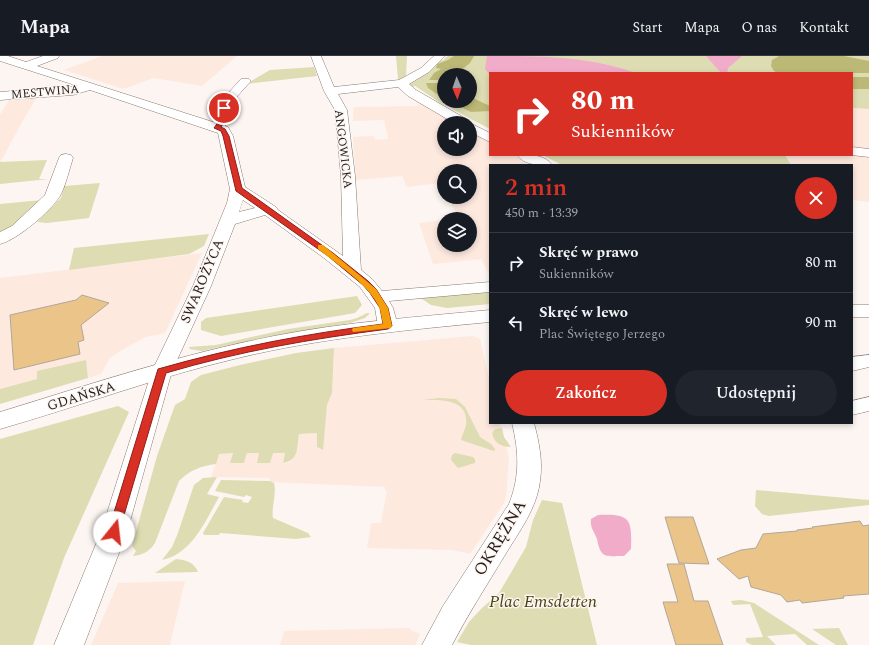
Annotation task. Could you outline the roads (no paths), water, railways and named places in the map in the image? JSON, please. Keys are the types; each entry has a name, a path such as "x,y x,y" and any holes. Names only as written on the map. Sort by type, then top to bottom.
{"main road":[{"path":"853,311 869,311"},
{"name":"GDAŃSKA","path":"0,421 214,356 274,343 388,326 489,316"}],"street":[{"path":"28,66 54,56"},
{"name":"ANGOWICKA","path":"316,56 330,91 340,110 348,176 352,272"},
{"path":"330,91 402,83 425,70 440,56"},
{"path":"0,58 223,130 226,136 238,189 270,210 330,254 366,283 384,308 388,326"},
{"path":"217,128 222,121 224,108 228,99 245,81"},
{"path":"402,83 412,93 451,116"},
{"name":"MESTWINA","path":"0,96 73,92 91,87"},
{"path":"477,131 489,137"},
{"path":"853,152 869,153"},
{"path":"526,156 543,164"},
{"path":"0,239 18,229 51,198 66,158"},
{"name":"SWAROŻYCA","path":"70,645 114,532 162,371 202,286 235,203 238,189"},
{"path":"227,221 257,212 270,210"},
{"path":"330,254 342,252 351,247"},
{"path":"377,297 489,287"},
{"path":"853,364 869,361"},
{"path":"853,408 869,404"},
{"name":"OKRĘŻNA","path":"437,645 453,615 524,501 529,480 531,457 523,424"}],"park label":[{"name":"Plac Emsdetten","path":"543,602"}]}
